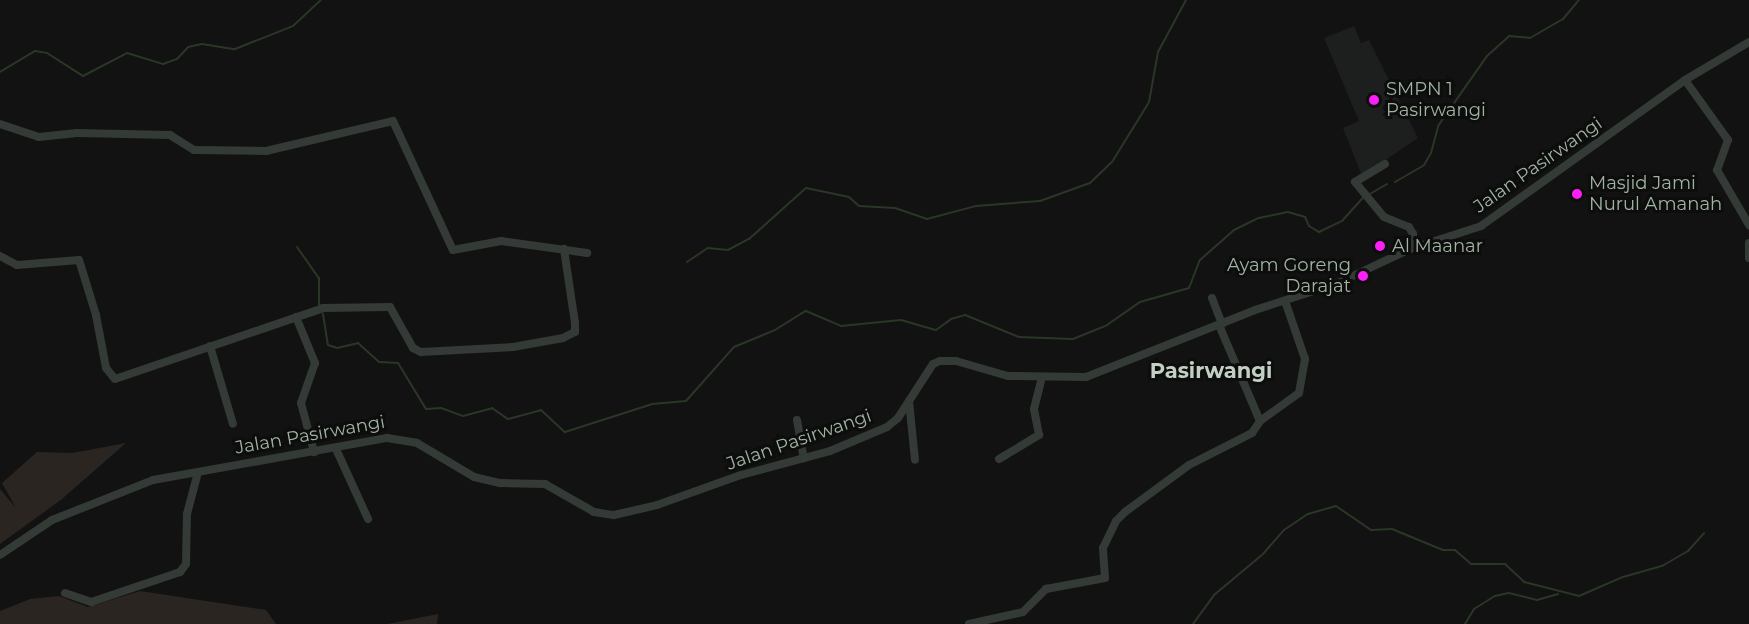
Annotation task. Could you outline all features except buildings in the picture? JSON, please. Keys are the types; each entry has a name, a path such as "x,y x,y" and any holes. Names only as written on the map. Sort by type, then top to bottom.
{"street":[{"name":"Jalan Pasirwangi","path":"0,555 33,530 64,514 153,480 336,449 387,438 408,439 474,477 500,483 545,484 584,508 614,515 804,458 887,427 909,401 933,364 943,360 998,374 1042,378 1086,377 1221,324 1338,283 1410,249 1481,226 1685,80 1749,42"},
{"path":"1685,80 1728,140 1718,173 1749,225"},
{"path":"0,124 39,137 77,133 170,135 194,150 266,151 393,121 453,250 501,241 587,253"},
{"path":"1385,164 1355,182 1373,208 1384,218 1409,227 1413,234 1410,249"},
{"path":"1749,243 1749,258"},
{"path":"0,256 17,265 79,260 106,368 115,379 324,308 390,307 413,348 421,352 513,346 563,338 573,334 575,328 564,249"},
{"path":"1212,298 1260,421"},
{"path":"969,624 1023,612 1046,588 1105,578 1103,549 1125,512 1189,465 1252,433 1260,421 1299,393 1303,386 1303,345 1285,301"},
{"path":"296,317 315,363 301,403 314,452"},
{"path":"210,346 233,424"},
{"path":"999,459 1039,435 1035,409 1042,378"},
{"path":"909,401 915,460"},
{"path":"797,420 804,458"},
{"path":"336,449 368,519"},
{"path":"64,593 91,602 180,572 186,564 186,514 198,472"}],"shaded area":[{"name":"SMPN 1 Pasirwangi","path":"1354,26 1361,43 1369,40 1418,138 1362,176 1343,128 1359,121 1324,38"},
{"path":"126,443 62,499 0,544 0,489 16,508 2,483 37,452 72,453"},
{"path":"140,591 266,610 276,624 0,624 0,611 30,599 59,596 88,607"},
{"path":"438,614 437,624 387,624"}],"waterway":[{"path":"0,72 35,51 47,53 83,76 127,53 163,64 177,59 188,47 202,44 235,49 293,26 321,0"},
{"path":"687,262 708,248 728,250 749,239 806,188 849,197 859,206 895,208 927,219 976,206 1040,201 1090,183 1112,162 1149,102 1158,52 1186,0"},
{"path":"1395,182 1424,165 1431,153 1438,126 1487,56 1509,36 1530,38 1563,19 1579,0"},
{"path":"1368,195 1387,184"},
{"path":"323,314 328,345 337,348 358,343 379,362 398,363 426,409 441,408 463,416 492,408 508,419 541,410 565,432 652,404 686,401 734,347 775,330 806,311 841,326 901,320 936,330 951,319 965,315 1019,337 1073,339 1107,325 1140,302 1189,288 1200,260 1234,230 1259,218 1288,212 1305,217 1309,226 1319,232 1342,221 1363,198"},
{"path":"297,247 319,278 319,305"},
{"path":"1193,624 1214,595 1263,554 1284,530 1308,514 1336,506 1371,530 1392,529 1443,550 1455,550 1471,564 1505,564 1524,582 1579,596 1623,577 1662,566 1688,551 1704,533"},
{"path":"1465,624 1474,609 1495,596 1509,593 1537,600 1558,594"}],"place":[{"name":"SMPN 1 Pasirwangi","path":"1374,100"},
{"name":"Masjid Jami Nurul Amanah","path":"1577,194"},
{"name":"Al Maanar","path":"1380,246"},
{"name":"Ayam Goreng Darajat","path":"1363,276"}],"district":[{"name":"Pasirwangi","path":"1211,371"}]}
